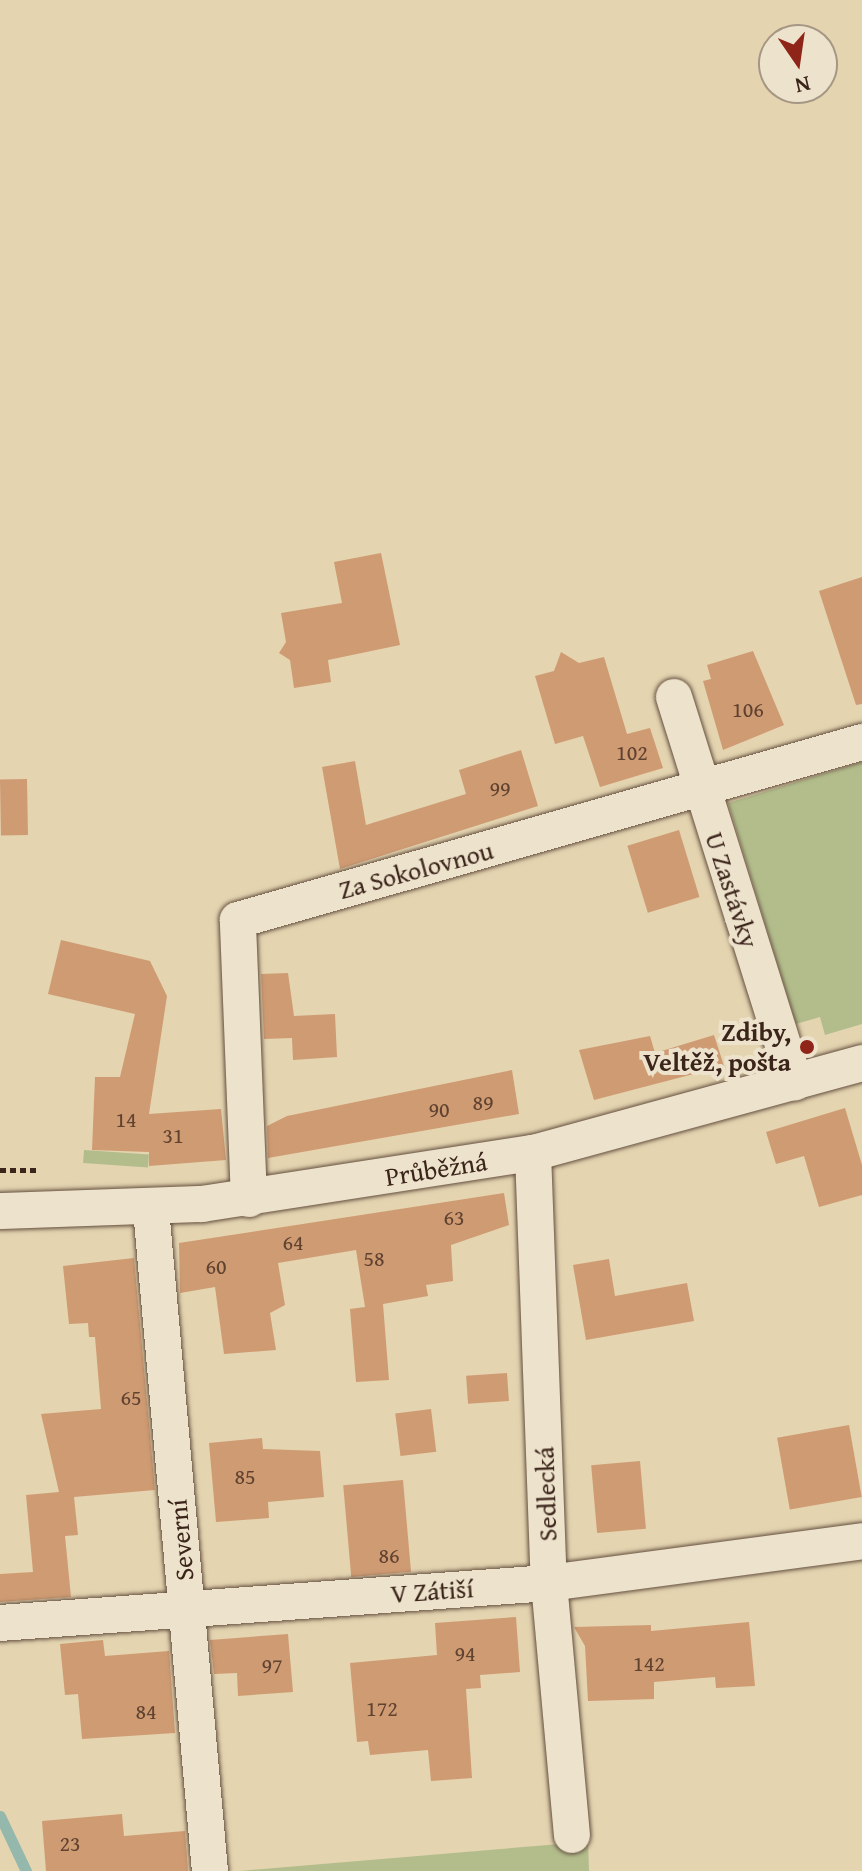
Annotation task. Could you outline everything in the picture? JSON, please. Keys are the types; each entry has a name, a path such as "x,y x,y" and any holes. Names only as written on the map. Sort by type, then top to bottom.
{"street":[{"name":"U Zastávky","path":"674,697 700,792 795,1082"},
{"name":"Za Sokolovnou","path":"249,1199 238,920 700,792 862,742"},
{"name":"Průběžná","path":"0,1211 151,1209 249,1199 533,1153 862,1063"},
{"name":"Sedlecká","path":"533,1153 549,1583 572,1835"},
{"name":"Severní","path":"151,1209 210,1871"},
{"name":"V Zátiší","path":"0,1623 186,1607 549,1583 862,1541"}],"path":[{"path":"0,1170 48,1170"}],"green space":[{"path":"862,762 862,1024 825,1035 820,1017 796,1024 728,803"},
{"path":"84,1150 149,1155 148,1168 83,1163"},
{"path":"588,1840 589,1871 239,1871 560,1844"}],"building":[{"path":"381,553 400,645 328,660 331,682 294,688 290,660 279,653 286,642 281,613 342,603 334,562"},
{"path":"862,577 862,704 856,705 819,591"},
{"path":"753,651 784,725 723,750 703,681 711,679 707,665"},
{"path":"561,652 579,663 604,657 627,734 650,728 663,768 600,787 583,736 555,744 535,676 554,671"},
{"path":"521,750 538,806 340,869 322,767 355,761 366,825 466,794 459,770"},
{"path":"0,779 27,779 28,835 1,835"},
{"path":"679,830 699,897 648,913 627,846"},
{"path":"61,940 150,961 167,996 149,1114 221,1109 226,1160 149,1166 149,1152 92,1150 95,1077 120,1077 135,1014 48,994"},
{"path":"288,973 294,1016 335,1014 337,1057 293,1060 292,1038 264,1039 261,974"},
{"path":"714,1035 724,1066 594,1100 579,1050 650,1036 655,1053"},
{"path":"512,1070 519,1114 268,1158 267,1126 287,1116"},
{"path":"845,1108 862,1165 862,1195 819,1207 804,1156 776,1164 766,1132"},
{"path":"504,1193 509,1225 451,1245 453,1281 426,1285 428,1296 383,1304 389,1380 356,1382 350,1309 365,1307 356,1250 278,1263 285,1305 270,1313 276,1350 224,1354 215,1287 180,1293 179,1243"},
{"path":"134,1258 155,1490 74,1497 78,1535 65,1536 71,1597 0,1602 0,1574 33,1572 26,1495 59,1492 41,1414 101,1409 95,1337 89,1337 88,1323 69,1324 63,1266"},
{"path":"609,1259 615,1296 687,1283 694,1321 586,1340 573,1265"},
{"path":"507,1373 509,1401 468,1404 466,1376"},
{"path":"431,1409 436,1452 401,1456 395,1413"},
{"path":"849,1425 862,1497 790,1510 777,1438"},
{"path":"262,1438 263,1449 320,1451 324,1497 268,1502 269,1518 216,1522 209,1443"},
{"path":"640,1461 646,1529 597,1533 591,1465"},
{"path":"403,1480 411,1572 351,1577 343,1485"},
{"path":"516,1617 520,1672 480,1675 481,1688 466,1689 472,1778 431,1781 428,1750 370,1755 368,1741 357,1742 350,1663 437,1655 435,1623"},
{"path":"749,1622 755,1686 716,1688 715,1677 654,1682 654,1699 588,1701 585,1646 574,1627 651,1625 651,1631"},
{"path":"288,1634 293,1692 238,1696 237,1673 214,1674 210,1640"},
{"path":"103,1640 105,1656 169,1651 175,1733 82,1739 78,1694 65,1695 60,1644"},
{"path":"122,1814 124,1836 185,1831 188,1871 46,1871 42,1821"}],"waterway":[{"path":"0,1816 26,1871"}],"place":[{"name":"Zdiby, Veltěž, pošta","path":"807,1047"}]}
